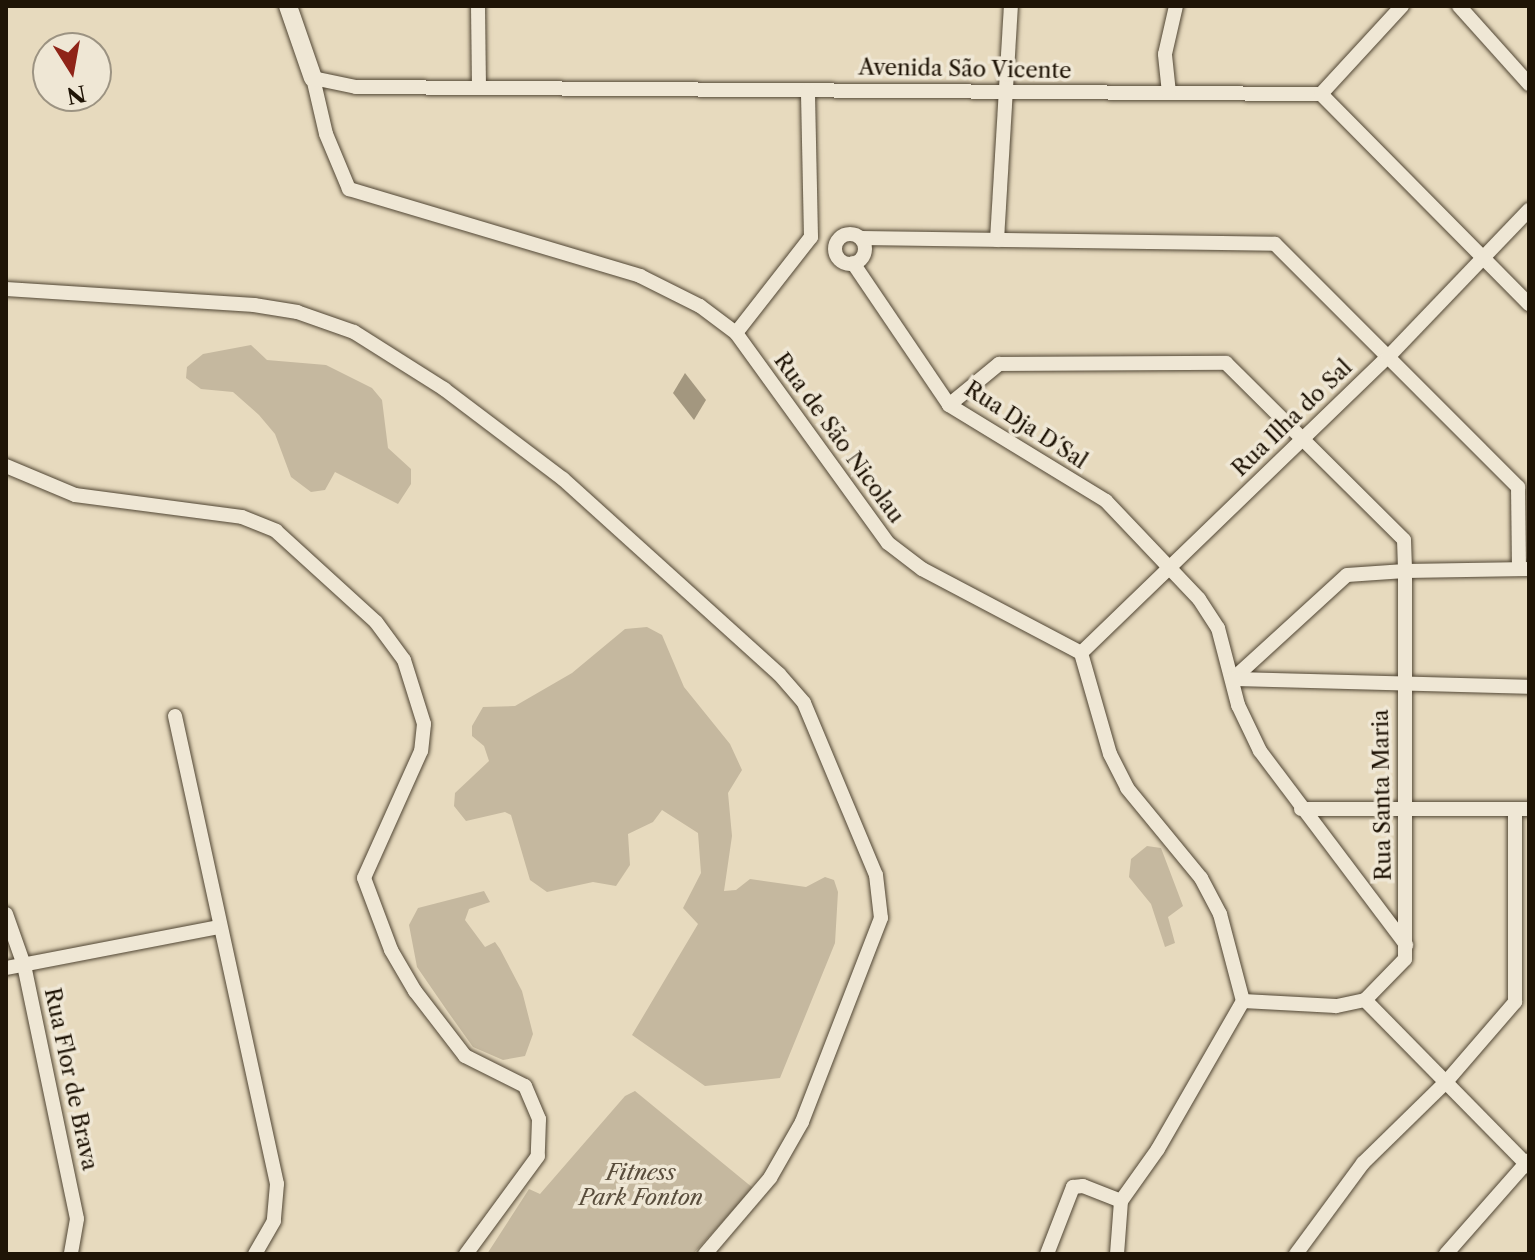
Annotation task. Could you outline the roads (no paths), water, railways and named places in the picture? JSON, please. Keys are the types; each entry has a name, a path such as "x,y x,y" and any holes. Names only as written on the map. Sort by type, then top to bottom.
{"street":[{"path":"288,6 313,78"},
{"path":"478,6 479,87"},
{"path":"997,240 1011,6"},
{"path":"1169,93 1165,54 1176,6"},
{"path":"1402,6 1321,94 1529,304"},
{"path":"1459,6 1529,84"},
{"name":"Avenida São Vicente","path":"313,78 356,87 1321,94"},
{"name":"Rua de São Nicolau","path":"313,78 326,134 349,189 640,276 700,306 736,333 888,543 922,569 1081,653"},
{"path":"736,333 811,237 808,90"},
{"name":"Rua Ilha do Sal","path":"1081,653 1388,357 1529,210"},
{"path":"811,237 837,242 848,234 861,238 1275,244 1518,487 1524,569 1347,575 1233,679"},
{"path":"837,242 840,259 853,263 864,255 861,238"},
{"name":"Rua Dja D´Sal","path":"853,263 949,405 1106,501 1171,564 1212,614 1250,733 1301,809 1406,945"},
{"path":"6,289 254,305 297,312 354,332 444,389 563,479 779,674 804,703 876,875 881,918 802,1122 770,1178 705,1254"},
{"name":"Rua Santa Maria","path":"949,405 999,364 1226,363 1404,540 1402,687 1406,945 1398,972 1365,1000"},
{"path":"6,466 75,495 242,517 276,531 376,622 404,660 422,711 421,751 364,878 391,950 415,991 465,1056 525,1086 539,1119 538,1156 466,1254"},
{"path":"1081,653 1110,754 1127,788 1201,878 1220,914 1243,1001 1158,1149 1121,1201 1120,1253"},
{"path":"1233,679 1402,687 1529,687"},
{"path":"175,716 277,1184 274,1221 255,1254"},
{"path":"1296,1254 1363,1163 1446,1082 1515,1002 1522,809 1301,809"},
{"name":"Rua Flor de Brava","path":"6,914 24,965 77,1219 71,1254"},
{"path":"6,968 219,927"},
{"path":"1243,1001 1336,1006 1365,1000 1528,1164 1446,1254"},
{"path":"1047,1254 1073,1187 1083,1186 1121,1201"}],"park label":[{"name":"Fitness Park Fonton","path":"641,1184"}]}
